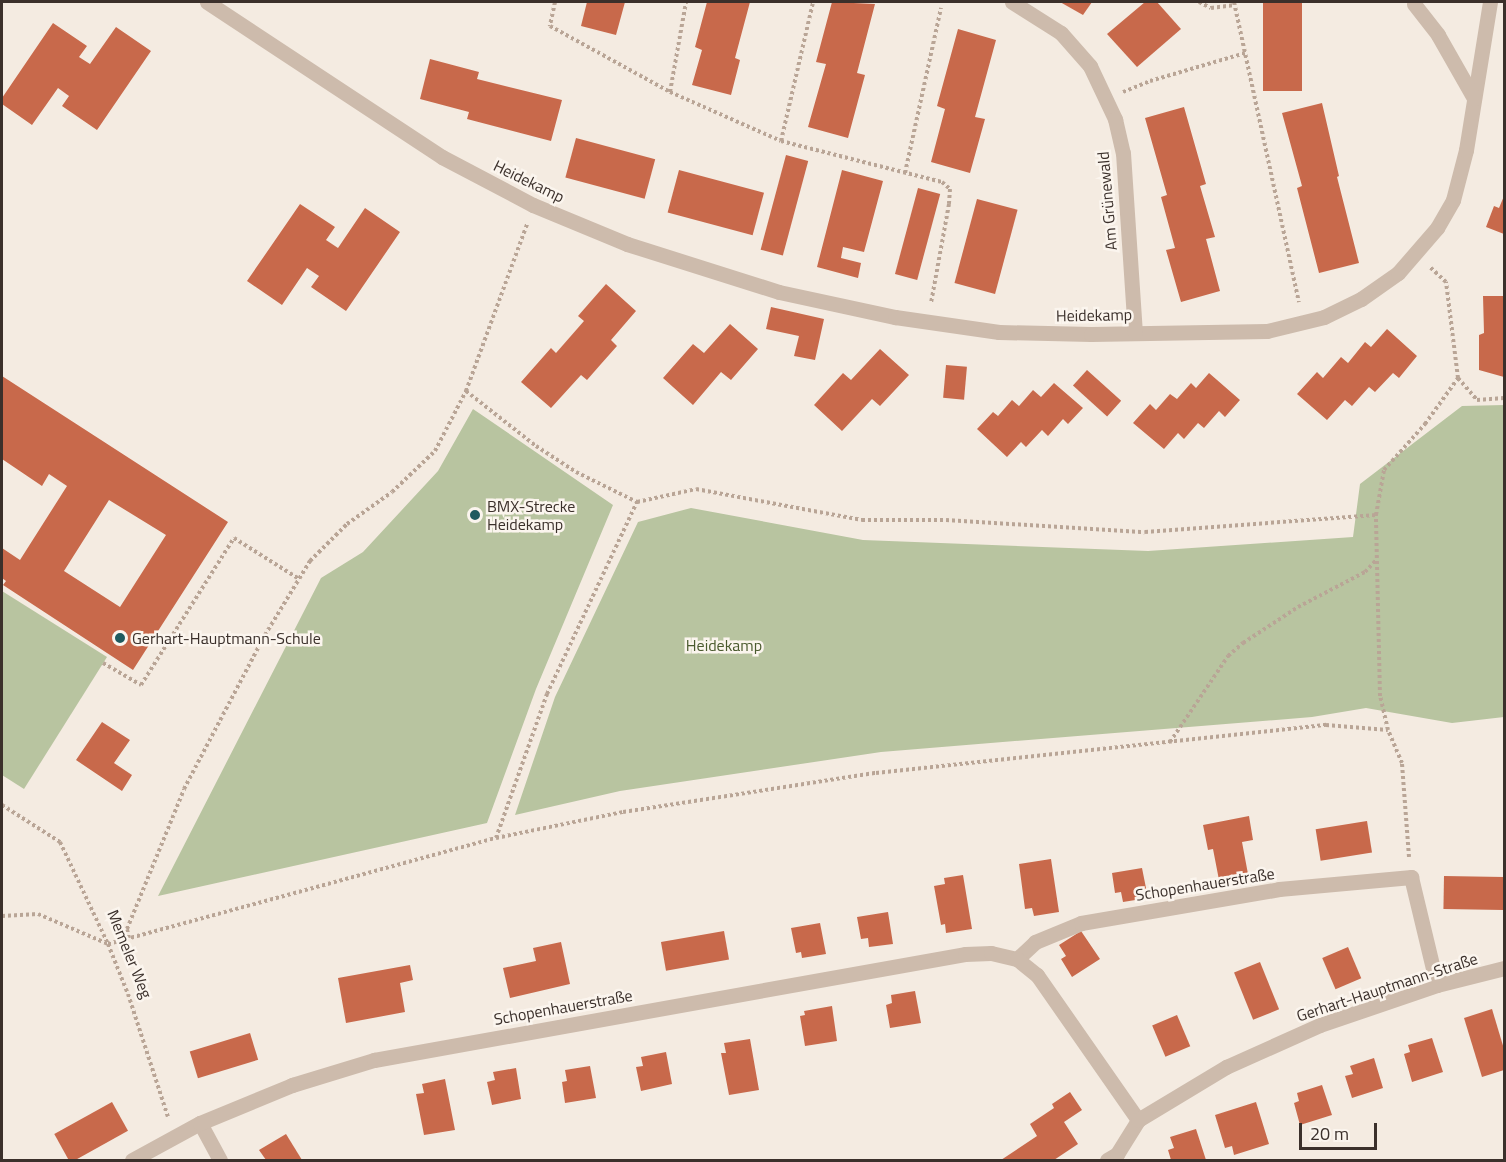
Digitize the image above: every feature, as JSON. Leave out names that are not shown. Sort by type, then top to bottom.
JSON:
[{"type":"street","name":"Heidekamp","points":[[207,2],[441,158],[533,205],[627,244],[779,292],[895,317],[999,332],[1135,333],[1267,331],[1303,324],[1324,317],[1361,299],[1398,273],[1417,254],[1453,200],[1474,98],[1490,2]]},
{"type":"street","name":"Am Grünewald","points":[[1012,2],[1061,33],[1090,66],[1115,119],[1123,153],[1135,333]]},
{"type":"street","points":[[1414,4],[1438,35],[1474,98]]},
{"type":"street","points":[[1411,877],[1437,986]]},
{"type":"street","name":"Schopenhauerstraße","points":[[1017,959],[1035,942],[1081,923],[1279,889],[1411,877]]},
{"type":"street","name":"Schopenhauerstraße","points":[[132,1161],[173,1136],[200,1123],[292,1085],[374,1060],[965,954],[991,953],[1017,959],[1037,975],[1138,1120]]},
{"type":"street","name":"Gerhart-Hauptmann-Straße","points":[[1116,1158],[1138,1120],[1226,1067],[1320,1025],[1437,986],[1504,968]]},
{"type":"street","points":[[200,1123],[220,1161]]},
{"type":"path","points":[[555,2],[550,26],[670,92],[781,141],[942,182],[950,189],[931,304]]},
{"type":"path","points":[[670,92],[686,2]]},
{"type":"path","points":[[781,141],[813,2]]},
{"type":"path","points":[[1199,2],[1211,8],[1235,3],[1303,324]]},
{"type":"path","points":[[905,173],[941,8]]},
{"type":"path","points":[[1105,99],[1150,81],[1245,53]]},
{"type":"path","points":[[129,938],[127,929],[184,789],[265,635],[310,561],[346,524],[392,492],[435,451],[466,391],[533,205]]},
{"type":"path","points":[[1417,254],[1446,282],[1458,378],[1477,400],[1504,398]]},
{"type":"path","points":[[1411,877],[1402,763],[1388,730],[1380,696],[1376,514],[1384,470],[1425,423],[1458,378]]},
{"type":"path","points":[[466,391],[536,446],[576,472],[637,502],[696,489],[862,520],[946,520],[1145,532],[1376,514]]},
{"type":"path","points":[[496,838],[547,694],[637,502]]},
{"type":"path","points":[[103,663],[141,685],[234,538],[299,579]]},
{"type":"path","points":[[1170,742],[1228,656],[1243,643],[1298,607],[1365,572],[1377,559]]},
{"type":"path","points":[[2,916],[38,914],[108,944],[496,838],[623,812],[876,773],[1326,725],[1388,730]]},
{"type":"path","name":"Memeler Weg","points":[[2,805],[60,842],[108,944],[128,994],[173,1136]]},
{"type":"green space","name":"Heidekamp","points":[[1504,405],[1504,717],[1452,723],[1366,708],[1312,717],[881,752],[620,791],[515,815],[555,697],[638,522],[691,508],[863,540],[1148,551],[1353,537],[1360,484],[1462,406]]},
{"type":"green space","points":[[473,409],[613,505],[536,689],[487,823],[158,896],[321,578],[363,552],[438,471]]},
{"type":"green space","points":[[2,591],[107,657],[24,789],[2,775]]},
{"type":"building","points":[[587,2],[625,2],[616,35],[581,26]]},
{"type":"building","points":[[707,2],[750,2],[735,58],[740,60],[731,95],[692,85],[702,50],[695,47]]},
{"type":"building","points":[[832,2],[875,4],[857,73],[865,75],[848,138],[808,127],[826,64],[816,62]]},
{"type":"building","points":[[1060,2],[1092,2],[1083,15]]},
{"type":"building","points":[[1145,2],[1157,2],[1181,29],[1137,67],[1107,34]]},
{"type":"building","points":[[1263,2],[1302,2],[1302,91],[1263,91]]},
{"type":"building","points":[[53,23],[87,46],[79,57],[90,64],[116,27],[151,51],[97,130],[62,106],[69,96],[58,88],[32,125],[2,104],[2,98]]},
{"type":"building","points":[[958,29],[996,40],[975,117],[985,119],[970,173],[931,162],[945,109],[937,106]]},
{"type":"building","points":[[430,59],[479,72],[477,79],[562,100],[551,141],[467,119],[469,112],[420,99]]},
{"type":"building","points":[[1322,103],[1339,176],[1337,177],[1359,263],[1319,273],[1297,188],[1302,186],[1282,113]]},
{"type":"building","points":[[1184,107],[1206,184],[1200,186],[1215,237],[1206,239],[1220,291],[1181,302],[1166,250],[1175,248],[1161,197],[1167,195],[1145,118]]},
{"type":"building","points":[[576,138],[655,159],[645,199],[565,178]]},
{"type":"building","points":[[786,155],[808,161],[783,256],[761,250]]},
{"type":"building","points":[[679,170],[764,193],[753,235],[668,213]]},
{"type":"building","points":[[842,170],[883,181],[864,252],[843,247],[841,258],[861,263],[858,278],[817,267]]},
{"type":"building","points":[[918,188],[940,194],[917,280],[895,274]]},
{"type":"building","points":[[1504,196],[1504,234],[1486,227],[1494,206],[1499,208]]},
{"type":"building","points":[[977,199],[1018,210],[995,294],[954,283]]},
{"type":"building","points":[[300,204],[335,227],[326,240],[338,248],[365,208],[400,232],[346,311],[311,287],[319,276],[307,268],[282,305],[247,281]]},
{"type":"building","points":[[606,284],[636,311],[611,340],[617,346],[587,380],[581,375],[551,408],[521,382],[551,348],[556,353],[584,321],[578,316]]},
{"type":"building","points":[[1483,296],[1504,296],[1504,377],[1479,370],[1479,335],[1484,333]]},
{"type":"building","points":[[771,307],[824,319],[815,360],[794,356],[799,336],[766,329]]},
{"type":"building","points":[[730,324],[758,349],[731,380],[721,372],[693,405],[663,378],[693,344],[704,353]]},
{"type":"building","points":[[1387,329],[1417,356],[1399,378],[1393,373],[1375,392],[1369,387],[1352,406],[1345,400],[1327,420],[1297,394],[1317,372],[1323,378],[1341,357],[1348,363],[1365,342],[1371,347]]},
{"type":"building","points":[[880,349],[909,375],[880,406],[872,399],[842,431],[814,405],[843,373],[851,380]]},
{"type":"building","points":[[946,365],[967,367],[964,400],[943,398]]},
{"type":"building","points":[[1087,370],[1121,401],[1107,416],[1073,386]]},
{"type":"building","points":[[1209,373],[1240,400],[1225,417],[1219,411],[1204,428],[1198,423],[1184,439],[1178,433],[1164,449],[1133,423],[1150,404],[1156,410],[1170,394],[1177,399],[1191,383],[1196,388]]},
{"type":"building","points":[[2,376],[228,522],[133,670],[3,585],[6,581],[2,578],[2,548],[20,560],[67,486],[49,474],[42,486],[2,459]],"holes":[[[109,500],[166,535],[120,607],[64,571]]]},
{"type":"building","points":[[1054,383],[1083,408],[1068,424],[1063,419],[1048,436],[1042,430],[1026,447],[1021,442],[1007,457],[977,429],[993,412],[998,416],[1012,400],[1019,406],[1033,390],[1041,397]]},
{"type":"building","points":[[102,722],[130,740],[114,763],[132,775],[122,791],[76,760]]},
{"type":"building","points":[[1249,816],[1253,840],[1242,842],[1248,874],[1219,880],[1213,849],[1208,850],[1203,825]]},
{"type":"building","points":[[1367,821],[1372,853],[1321,861],[1316,829]]},
{"type":"building","points":[[1051,859],[1059,912],[1034,916],[1032,908],[1025,909],[1019,864]]},
{"type":"building","points":[[1142,868],[1148,898],[1123,902],[1121,892],[1115,893],[1112,873]]},
{"type":"building","points":[[963,875],[972,929],[946,933],[945,924],[941,925],[934,886],[945,884],[944,878]]},
{"type":"building","points":[[1444,876],[1504,877],[1503,910],[1443,909]]},
{"type":"building","points":[[888,912],[893,944],[869,947],[868,938],[861,939],[857,917]]},
{"type":"building","points":[[820,923],[826,954],[802,958],[801,952],[796,953],[791,928]]},
{"type":"building","points":[[724,931],[729,960],[666,971],[661,942]]},
{"type":"building","points":[[1081,931],[1100,959],[1072,977],[1061,959],[1066,956],[1059,945]]},
{"type":"building","points":[[561,942],[570,984],[510,998],[503,968],[536,961],[533,948]]},
{"type":"building","points":[[1348,947],[1361,978],[1336,989],[1322,958]]},
{"type":"building","points":[[1260,962],[1279,1009],[1253,1020],[1234,972]]},
{"type":"building","points":[[410,965],[413,980],[400,983],[405,1012],[346,1023],[338,978]]},
{"type":"building","points":[[915,991],[921,1023],[890,1028],[886,1005],[892,1003],[891,995]]},
{"type":"building","points":[[832,1006],[837,1041],[805,1046],[800,1016],[805,1015],[804,1011]]},
{"type":"building","points":[[1492,1009],[1504,1049],[1504,1070],[1482,1077],[1464,1018]]},
{"type":"building","points":[[1177,1015],[1190,1046],[1165,1057],[1152,1026]]},
{"type":"building","points":[[250,1033],[258,1060],[198,1078],[190,1051]]},
{"type":"building","points":[[1432,1038],[1443,1072],[1412,1082],[1404,1054],[1410,1052],[1408,1045]]},
{"type":"building","points":[[750,1039],[759,1090],[729,1095],[721,1053],[726,1053],[724,1043]]},
{"type":"building","points":[[666,1052],[672,1084],[641,1091],[636,1067],[643,1066],[641,1057]]},
{"type":"building","points":[[1374,1058],[1383,1088],[1352,1098],[1345,1076],[1353,1074],[1350,1066]]},
{"type":"building","points":[[590,1066],[596,1098],[565,1103],[562,1082],[567,1081],[565,1070]]},
{"type":"building","points":[[516,1068],[521,1099],[492,1105],[487,1082],[495,1080],[493,1072]]},
{"type":"building","points":[[445,1079],[455,1130],[424,1135],[416,1094],[424,1093],[422,1084]]},
{"type":"building","points":[[1322,1085],[1332,1115],[1300,1125],[1294,1103],[1299,1101],[1297,1093]]},
{"type":"building","points":[[1070,1092],[1082,1110],[1064,1122],[1078,1144],[1054,1160],[1001,1160],[1037,1136],[1030,1124],[1054,1108],[1052,1104]]},
{"type":"building","points":[[112,1102],[128,1131],[75,1160],[69,1160],[54,1134]]},
{"type":"building","points":[[1256,1102],[1269,1144],[1234,1155],[1232,1146],[1225,1148],[1215,1115]]},
{"type":"building","points":[[1196,1129],[1206,1160],[1171,1160],[1168,1150],[1174,1148],[1170,1137]]},
{"type":"building","points":[[286,1134],[302,1160],[266,1160],[259,1150]]},
{"type":"place","name":"BMX-Strecke Heidekamp","points":[[475,515]]},
{"type":"place","name":"Gerhart-Hauptmann-Schule","points":[[120,638]]}]
